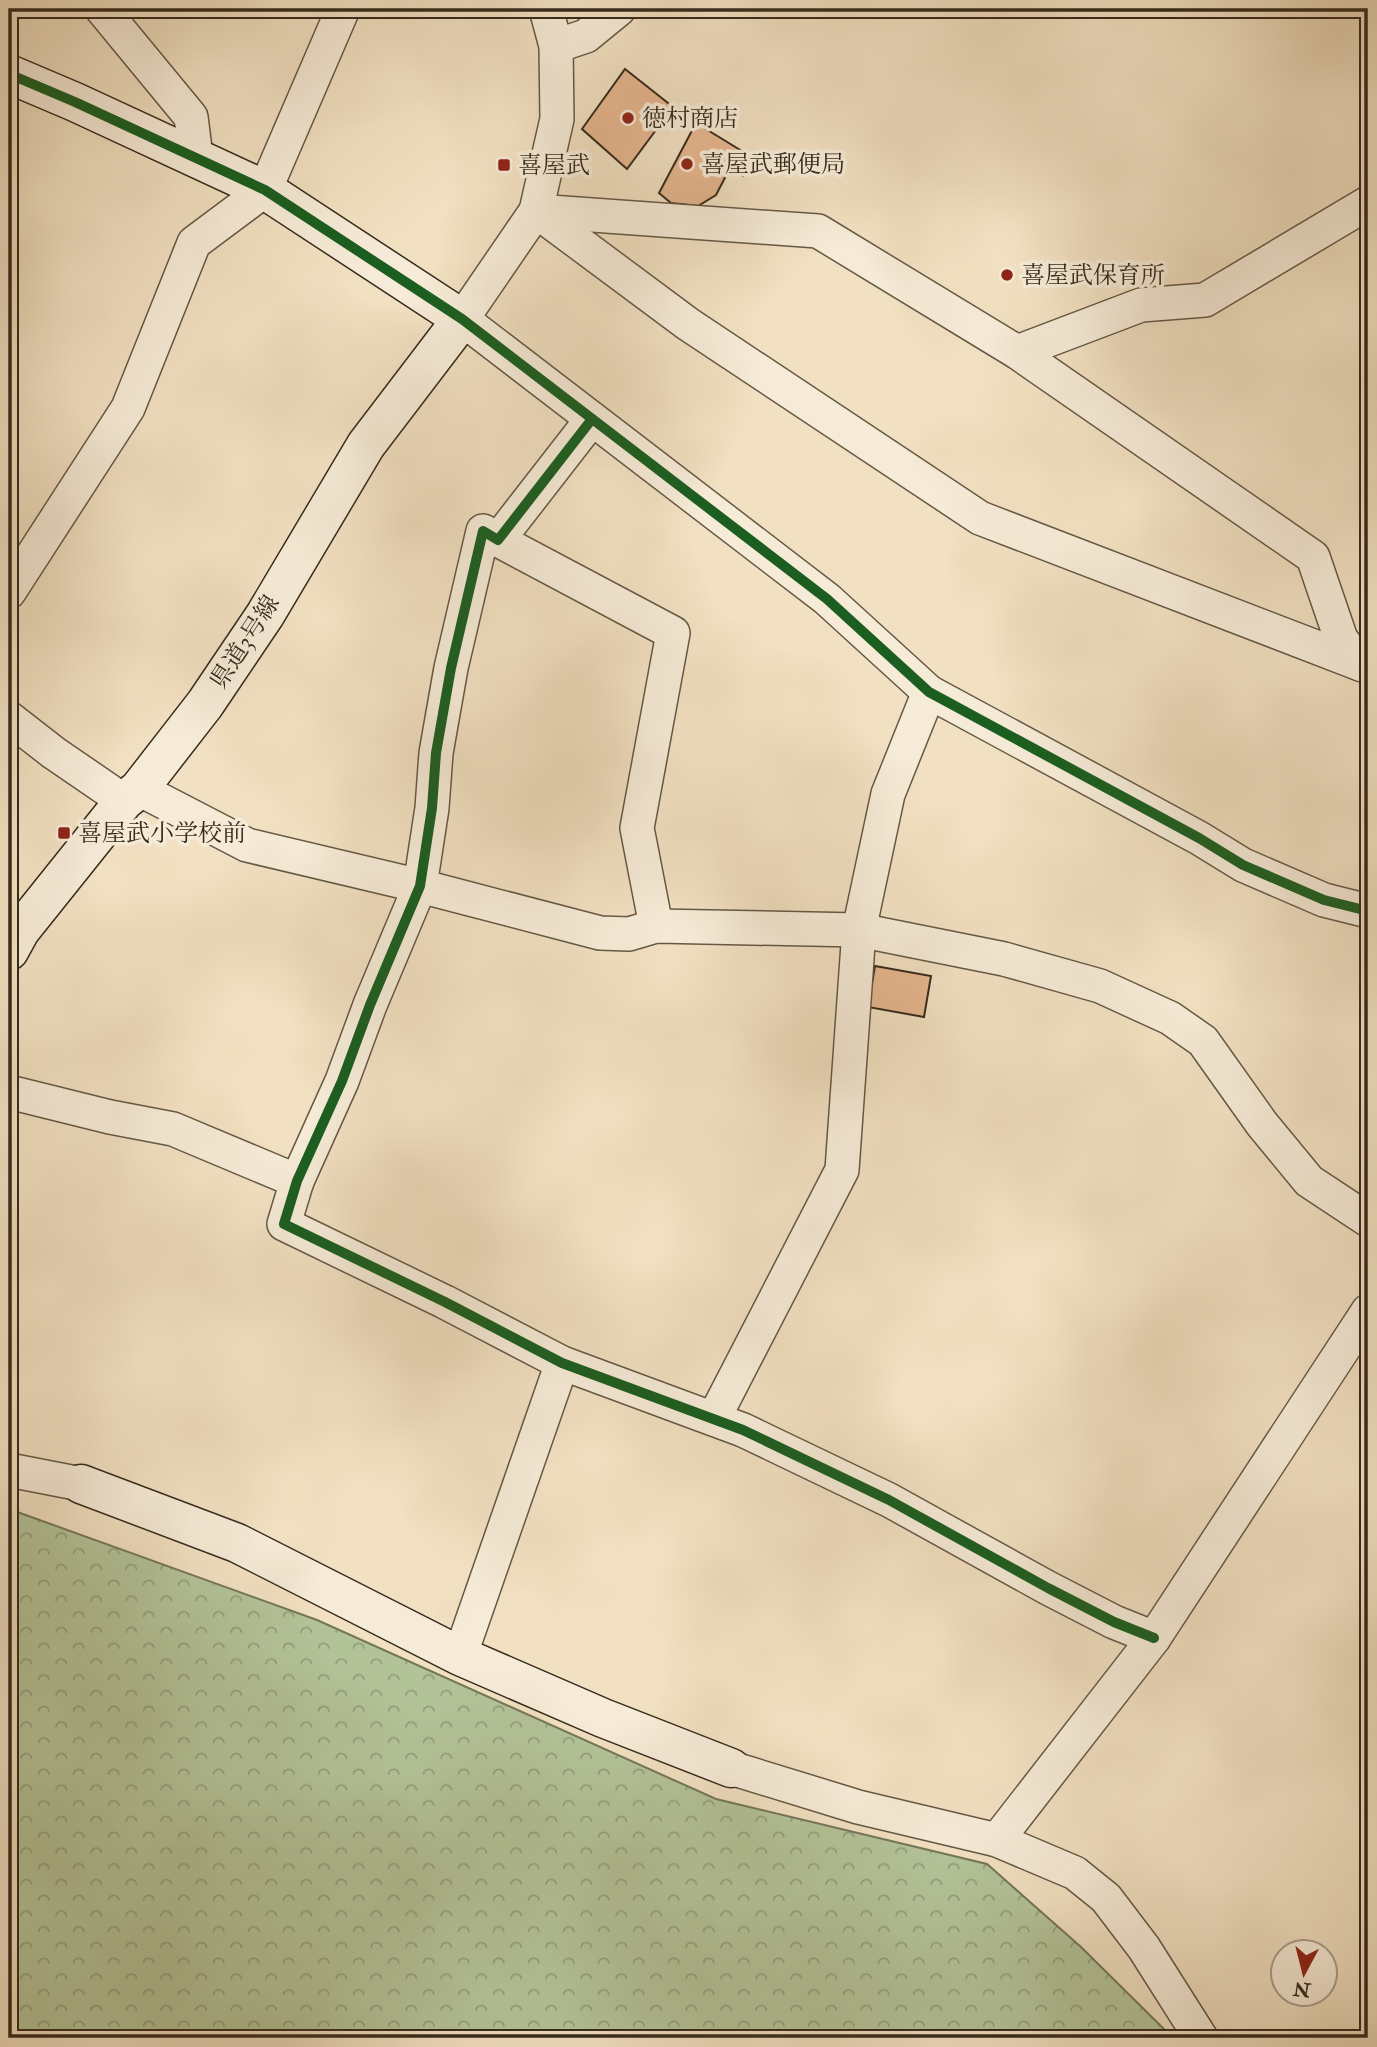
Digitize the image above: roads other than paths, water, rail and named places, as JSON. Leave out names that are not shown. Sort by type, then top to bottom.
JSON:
[{"type":"street","points":[[102,9],[191,117],[196,157]]},
{"type":"street","points":[[9,592],[128,408],[194,243],[265,190],[343,9]]},
{"type":"street","points":[[462,319],[536,211],[557,119],[556,46],[546,9]]},
{"type":"street","points":[[556,46],[586,36],[619,9]]},
{"type":"street","points":[[9,74],[265,190],[462,319],[827,599],[929,692],[1199,838],[1243,865],[1324,901],[1368,911]]},
{"type":"street","points":[[1017,352],[1141,305],[1205,300],[1368,203]]},
{"type":"street","points":[[536,211],[818,231],[1017,352],[1313,557],[1341,639],[1364,665]]},
{"type":"street","points":[[536,211],[688,324],[980,518],[1364,665]]},
{"type":"street","name":"県道3号線","points":[[13,935],[205,704],[265,615],[366,445],[462,319]]},
{"type":"street","points":[[498,540],[592,419]]},
{"type":"street","points":[[656,926],[638,828],[673,633],[483,531],[451,668],[436,752],[432,808],[420,886],[370,1005],[342,1081],[297,1181],[284,1224],[445,1302],[562,1363],[714,1418],[889,1500],[1048,1588],[1114,1622],[1154,1638]]},
{"type":"street","points":[[714,1418],[842,1170],[859,930],[888,794],[929,692]]},
{"type":"street","points":[[9,718],[54,753],[132,795],[247,845],[600,933],[629,934],[656,926],[859,930],[1003,959],[1100,986],[1170,1018],[1203,1041],[1262,1124],[1309,1181],[1368,1220]]},
{"type":"street","points":[[9,1091],[110,1117],[173,1129],[297,1181]]},
{"type":"street","points":[[997,1840],[1154,1638],[1368,1311]]},
{"type":"street","points":[[460,1656],[562,1363]]},
{"type":"street","points":[[9,1470],[80,1484],[237,1542],[460,1656],[603,1718],[731,1768],[858,1807],[997,1840],[1074,1873],[1106,1898],[1144,1948],[1201,2038]]},
{"type":"place","name":"徳村商店","points":[[628,118]]},
{"type":"place","name":"喜屋武郵便局","points":[[687,164]]},
{"type":"place","name":"喜屋武","points":[[504,165]]},
{"type":"place","name":"喜屋武保育所","points":[[1007,275]]},
{"type":"place","name":"喜屋武小学校前","points":[[64,833]]}]
